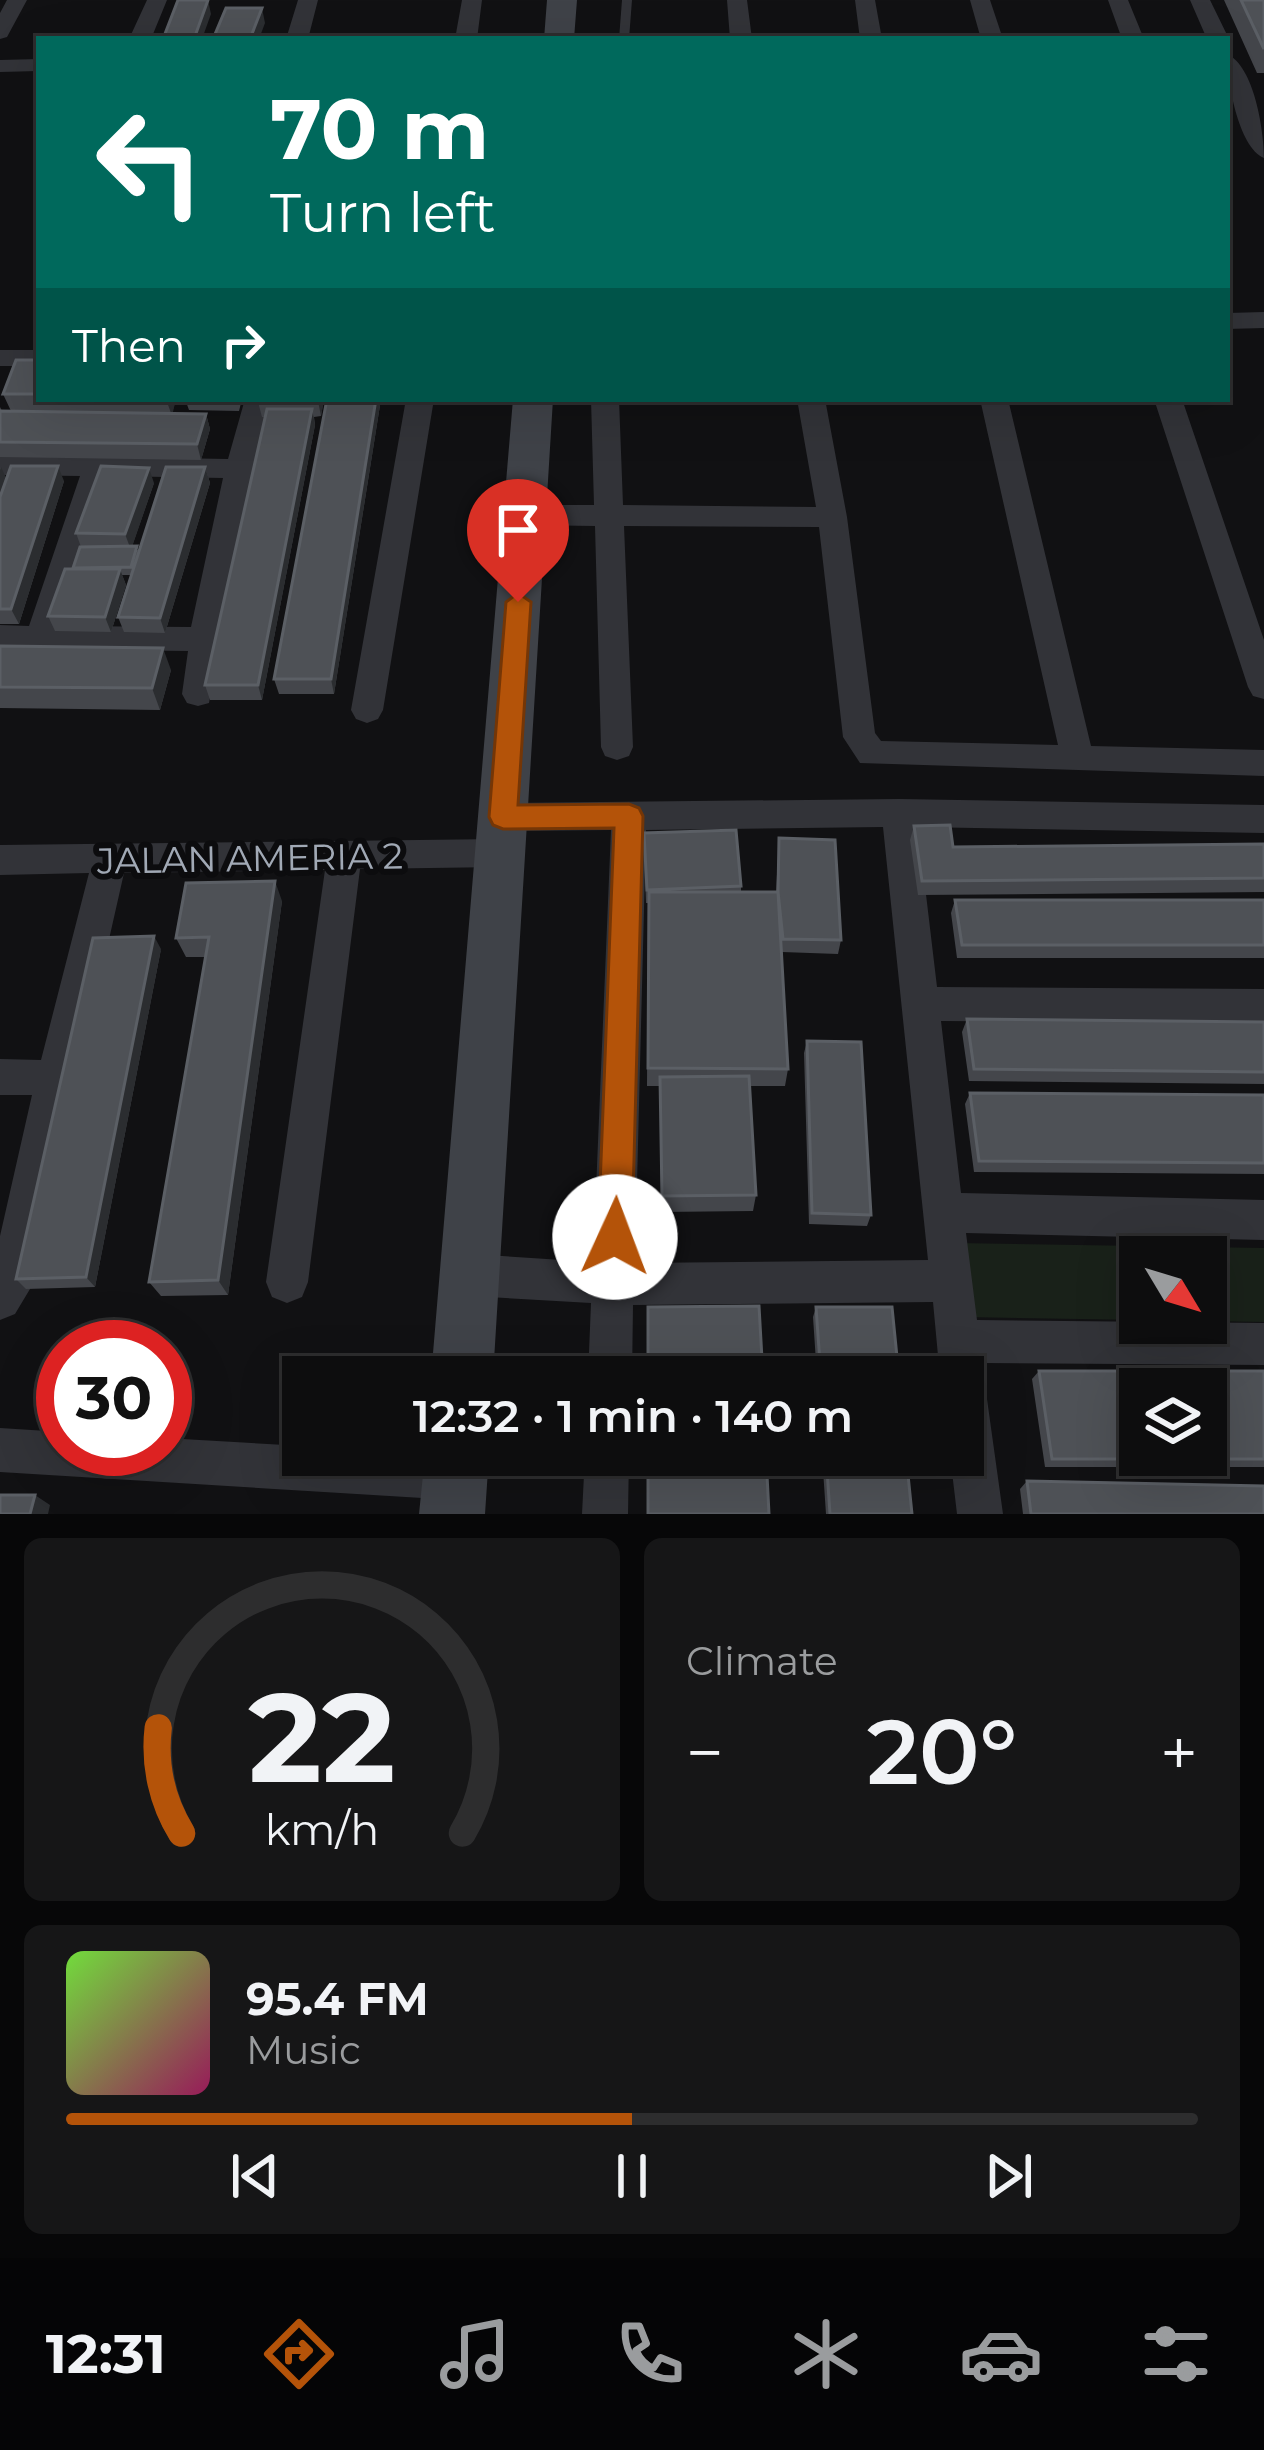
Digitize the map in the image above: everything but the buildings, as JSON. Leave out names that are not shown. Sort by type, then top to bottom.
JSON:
[{"type":"street","points":[[0,33],[17,0]]},
{"type":"street","points":[[141,36],[157,0]]},
{"type":"street","points":[[298,36],[308,0]]},
{"type":"street","points":[[466,36],[472,0]]},
{"type":"street","points":[[559,36],[562,0]]},
{"type":"street","points":[[737,0],[741,36]]},
{"type":"street","points":[[865,0],[871,36]]},
{"type":"street","points":[[980,0],[991,36]]},
{"type":"street","points":[[1118,0],[1132,36]]},
{"type":"street","points":[[1200,0],[1217,36]]},
{"type":"street","points":[[0,66],[36,65]]},
{"type":"street","points":[[1232,70],[1264,81]]},
{"type":"street","points":[[1232,70],[1264,151]]},
{"type":"street","points":[[1230,321],[1264,320]]},
{"type":"street","points":[[0,358],[36,358]]},
{"type":"street","points":[[198,694],[204,639],[239,469],[258,402]]},
{"type":"street","points":[[368,710],[419,402]]},
{"type":"street","points":[[464,1356],[533,402]]},
{"type":"street","points":[[605,402],[617,747]]},
{"type":"street","points":[[812,402],[832,517],[860,737],[872,754],[1264,763]]},
{"type":"street","points":[[995,402],[1078,759]]},
{"type":"street","points":[[1169,402],[1264,687]]},
{"type":"street","points":[[0,465],[239,469]]},
{"type":"street","points":[[40,636],[98,466]]},
{"type":"street","points":[[525,514],[832,517]]},
{"type":"street","points":[[0,637],[204,639]]},
{"type":"street","points":[[899,813],[959,1356]]},
{"type":"street","name":"JALAN AMERIA 2","points":[[0,860],[344,858],[629,816],[899,813],[1264,819]]},
{"type":"street","points":[[611,1356],[629,816]]},
{"type":"street","points":[[287,1282],[344,858]]},
{"type":"street","points":[[0,1299],[9,1289],[110,860]]},
{"type":"street","points":[[923,1004],[1264,1006]]},
{"type":"street","points":[[0,1077],[55,1078]]},
{"type":"street","points":[[940,1212],[1264,1220]]},
{"type":"street","points":[[470,1275],[614,1283],[949,1281]]},
{"type":"street","points":[[984,1358],[1264,1344]]},
{"type":"street","points":[[0,1450],[455,1482]]},
{"type":"street","points":[[605,1514],[607,1476]]},
{"type":"street","points":[[975,1476],[980,1514]]},
{"type":"lane","points":[[624,36],[627,0]]},
{"type":"shaded area","points":[[955,1243],[1119,1246],[1119,1320],[964,1317]]},
{"type":"shaded area","points":[[1227,1247],[1264,1248],[1264,1322],[1227,1321]]},
{"type":"route","points":[[518,602],[503,817],[629,816],[615,1237]]}]
